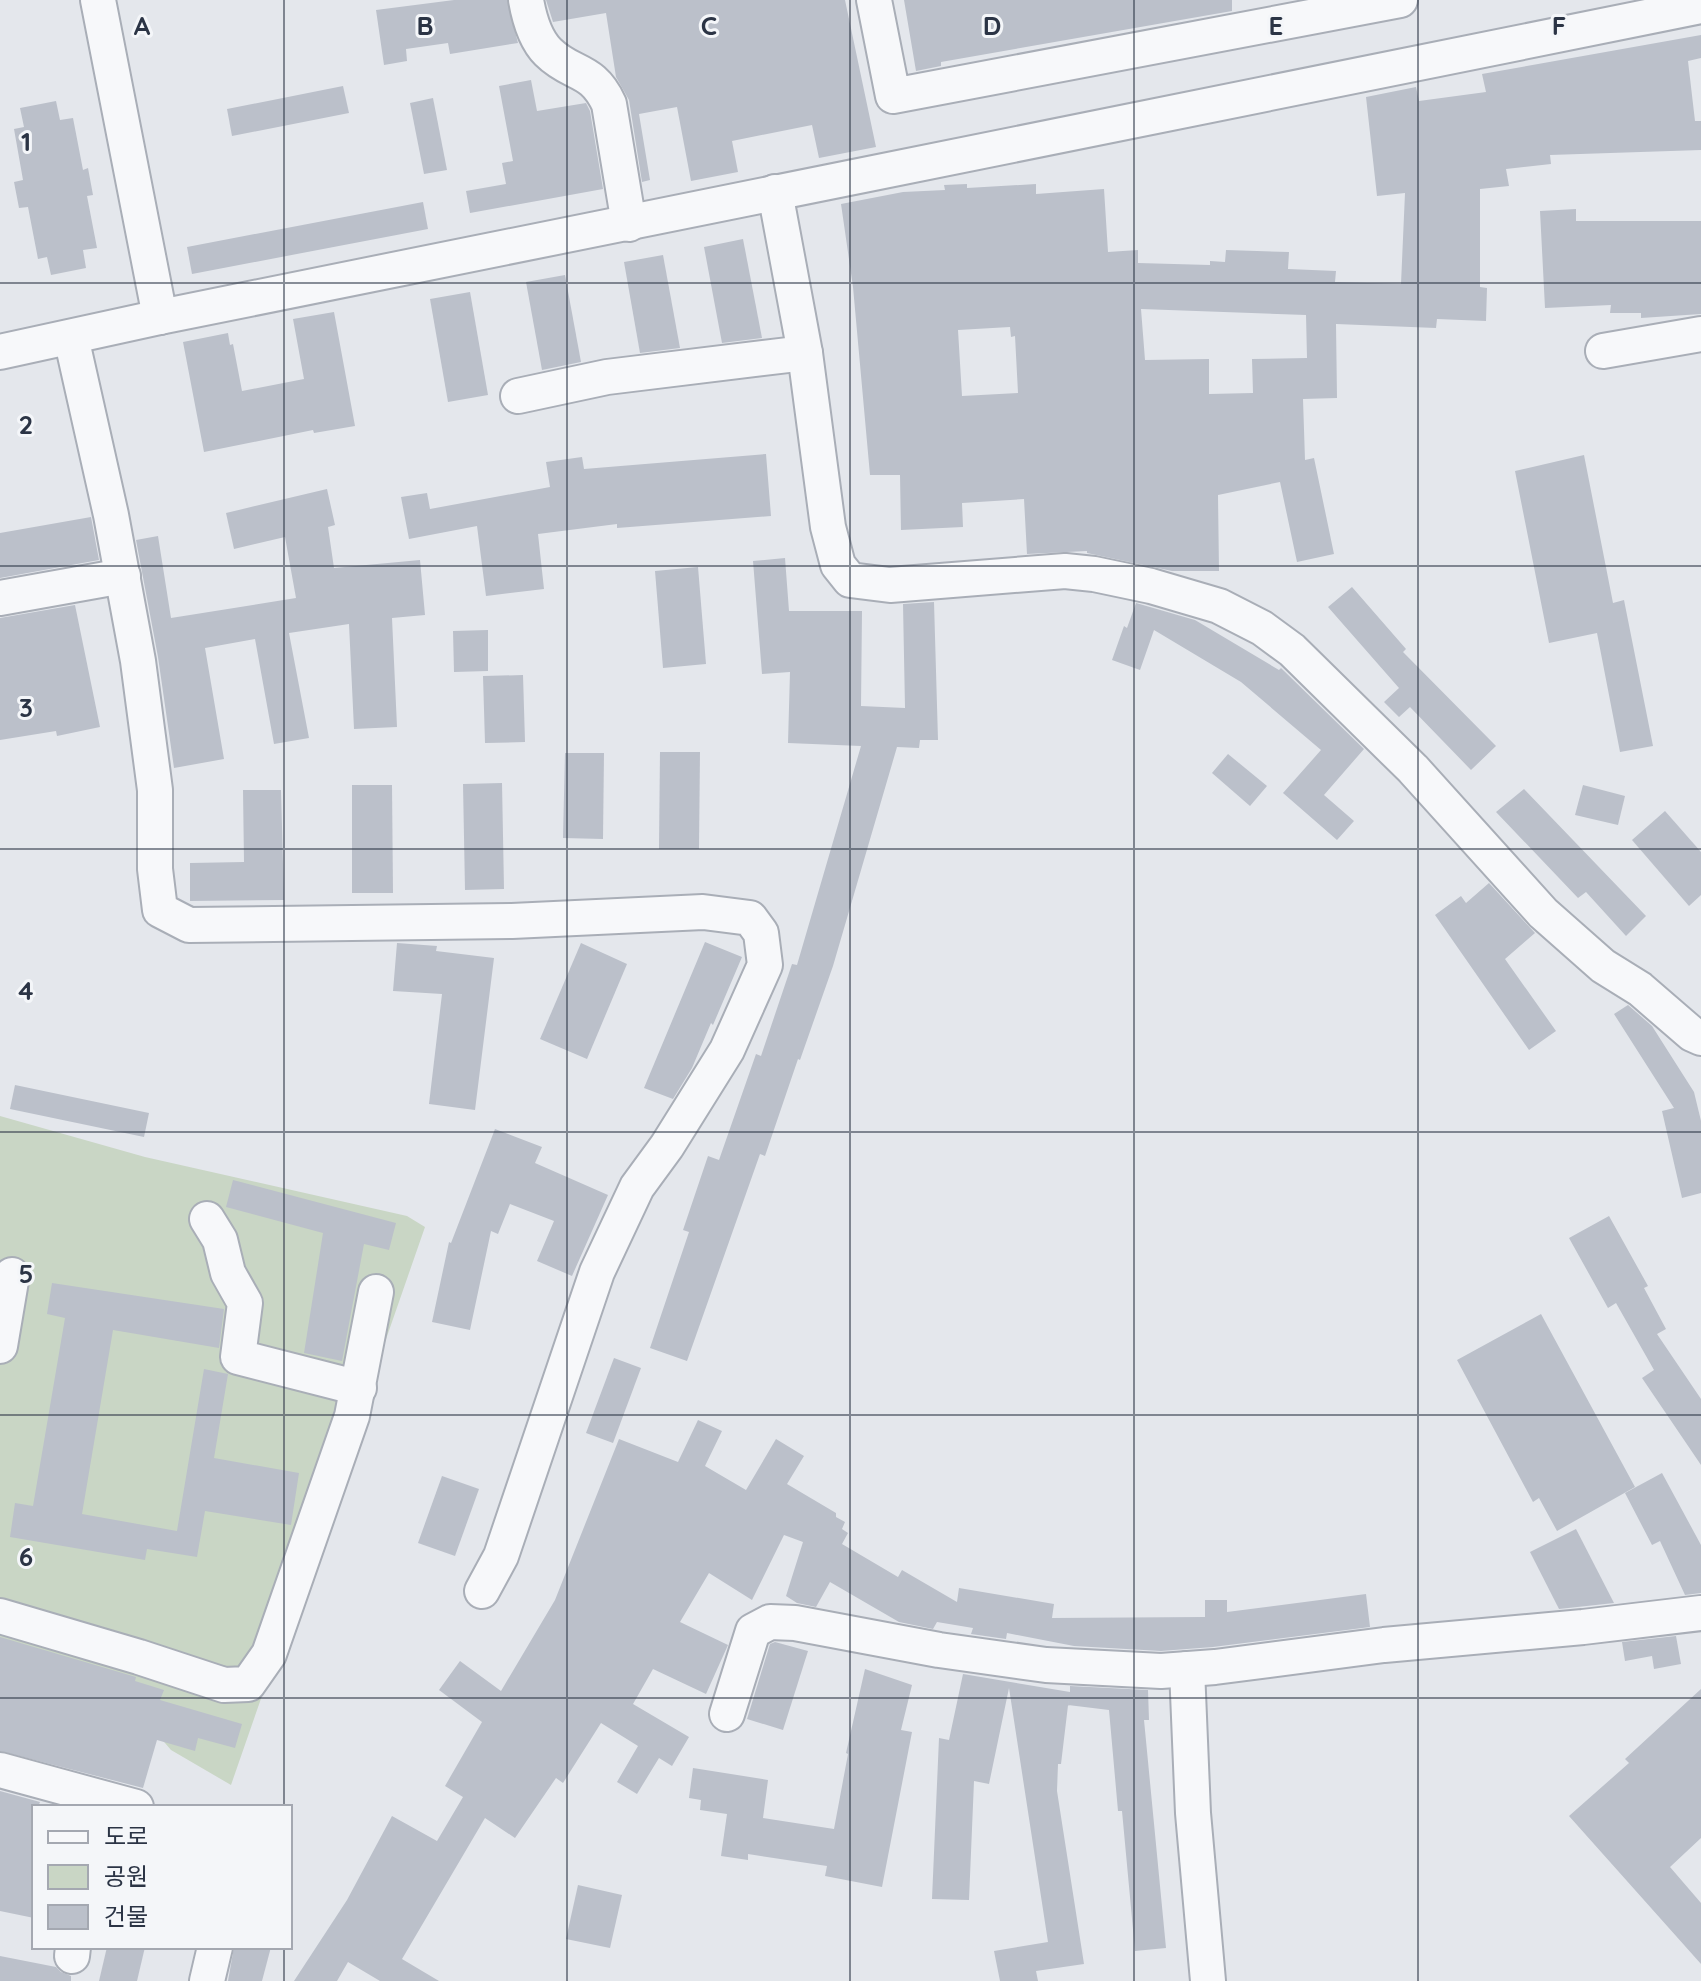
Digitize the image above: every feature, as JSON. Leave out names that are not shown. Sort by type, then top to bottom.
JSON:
[{"type":"street","points":[[98,0],[160,317]]},
{"type":"street","points":[[526,0],[538,37],[548,52],[590,76],[602,89],[609,104],[629,224]]},
{"type":"street","points":[[874,0],[893,96],[1385,2]]},
{"type":"street","points":[[0,352],[160,317],[1701,6]]},
{"type":"street","points":[[775,192],[805,353],[828,527],[838,565],[850,580],[890,585],[1065,571],[1094,574],[1151,586],[1219,606],[1262,628],[1292,650],[1413,769],[1543,913],[1603,966],[1640,989],[1692,1034],[1701,1038]]},
{"type":"street","points":[[1603,351],[1701,334]]},
{"type":"street","points":[[71,337],[123,576],[138,661],[155,790],[155,869],[160,910],[189,925],[512,921],[703,912],[750,918],[761,933],[765,965],[727,1050],[667,1146],[637,1187],[597,1272],[501,1556],[482,1591]]},
{"type":"street","points":[[518,396],[607,377],[805,353]]},
{"type":"street","points":[[0,598],[123,576]]},
{"type":"street","points":[[207,1219],[220,1240],[228,1273],[245,1303],[238,1357],[359,1388]]},
{"type":"street","points":[[0,1346],[12,1275]]},
{"type":"street","points":[[0,1616],[224,1685],[248,1684],[269,1654],[352,1416],[376,1292]]},
{"type":"street","points":[[727,1714],[753,1631],[770,1622],[795,1623],[939,1650],[1046,1665],[1161,1671],[1701,1613]]},
{"type":"street","points":[[1187,1669],[1193,1813],[1208,1981]]},
{"type":"street","points":[[0,1770],[116,1804]]},
{"type":"street","points":[[207,1981],[215,1949]]},
{"type":"green space","points":[[0,1116],[145,1157],[407,1216],[425,1227],[231,1785],[171,1750],[159,1736],[0,1689]]},
{"type":"building","points":[[454,0],[507,0],[518,43],[450,54],[448,43],[406,49],[407,61],[384,65],[376,10]]},
{"type":"building","points":[[546,0],[845,0],[876,147],[819,158],[812,125],[732,141],[738,172],[691,181],[677,107],[639,114],[650,180],[642,182],[629,100],[616,77],[606,13],[553,22]]},
{"type":"building","points":[[904,0],[1232,0],[1232,11],[941,62],[941,66],[916,71]]},
{"type":"building","points":[[1701,35],[1701,58],[1688,61],[1695,121],[1701,121],[1701,150],[1550,155],[1551,164],[1506,169],[1509,186],[1480,189],[1480,287],[1487,288],[1486,321],[1437,319],[1436,328],[1336,324],[1337,398],[1303,399],[1305,460],[1314,458],[1334,554],[1297,562],[1280,482],[1218,495],[1219,571],[1172,571],[1087,551],[1027,554],[1024,499],[962,503],[963,527],[901,530],[900,475],[870,475],[853,287],[841,204],[903,192],[945,190],[944,185],[967,184],[967,188],[1036,184],[1036,194],[1104,189],[1108,252],[1138,250],[1138,263],[1210,265],[1210,261],[1225,262],[1226,250],[1289,252],[1288,269],[1336,271],[1335,282],[1401,284],[1405,193],[1377,196],[1366,97],[1416,87],[1419,101],[1486,92],[1482,74]],"holes":[[[1141,309],[1306,315],[1307,358],[1252,359],[1253,393],[1209,394],[1209,359],[1145,360]],[[1010,327],[1011,337],[1015,336],[1018,393],[962,396],[958,330]]]},
{"type":"building","points":[[531,80],[537,111],[586,103],[603,189],[470,213],[466,191],[506,184],[502,163],[513,161],[499,86]]},
{"type":"building","points":[[343,86],[349,113],[232,136],[227,109]]},
{"type":"building","points":[[433,98],[447,170],[424,174],[410,103]]},
{"type":"building","points":[[56,101],[60,120],[73,118],[83,170],[88,168],[93,195],[87,196],[97,248],[83,250],[86,268],[51,275],[47,257],[38,259],[28,207],[19,208],[14,182],[23,180],[14,129],[24,127],[20,108]]},
{"type":"building","points":[[423,202],[428,229],[192,274],[187,247]]},
{"type":"building","points":[[1576,209],[1576,221],[1701,221],[1701,314],[1641,318],[1641,313],[1610,313],[1611,305],[1545,308],[1540,211]]},
{"type":"building","points":[[743,239],[762,338],[722,343],[704,247]]},
{"type":"building","points":[[663,255],[680,348],[640,353],[624,262]]},
{"type":"building","points":[[565,275],[581,362],[542,370],[526,282]]},
{"type":"building","points":[[470,292],[488,395],[448,402],[430,299]]},
{"type":"building","points":[[334,312],[355,426],[314,433],[313,430],[204,452],[183,342],[228,333],[242,391],[304,379],[293,319]]},
{"type":"building","points":[[766,454],[771,516],[617,528],[617,524],[538,534],[544,589],[486,596],[477,526],[409,539],[401,497],[427,493],[430,509],[550,487],[546,462],[582,457],[584,469]]},
{"type":"building","points":[[1584,455],[1613,603],[1624,600],[1653,746],[1620,752],[1597,633],[1549,643],[1515,471]]},
{"type":"building","points":[[327,489],[335,525],[328,527],[334,568],[420,560],[425,615],[392,618],[397,727],[354,729],[349,624],[289,633],[309,738],[274,744],[255,639],[205,648],[224,759],[174,768],[158,657],[136,540],[158,536],[171,618],[296,598],[285,537],[234,549],[226,513]]},
{"type":"building","points":[[91,517],[99,560],[0,578],[0,533]]},
{"type":"building","points":[[785,558],[789,611],[862,611],[861,706],[905,708],[903,604],[934,602],[938,740],[920,740],[919,748],[897,747],[833,966],[765,1156],[760,1154],[687,1361],[650,1348],[689,1232],[683,1230],[708,1156],[719,1160],[756,1054],[761,1056],[792,964],[797,965],[861,746],[788,743],[790,672],[762,674],[753,561]]},
{"type":"building","points":[[698,567],[706,664],[663,668],[655,571]]},
{"type":"building","points":[[1352,587],[1406,649],[1403,652],[1496,746],[1471,770],[1410,707],[1399,717],[1384,702],[1399,688],[1328,607]]},
{"type":"building","points":[[1136,603],[1195,620],[1279,670],[1281,668],[1364,749],[1324,795],[1354,821],[1337,840],[1283,793],[1321,750],[1241,682],[1154,630],[1140,670],[1112,660]]},
{"type":"building","points":[[75,605],[100,727],[57,736],[56,731],[0,740],[0,618]]},
{"type":"building","points":[[488,630],[488,671],[454,672],[453,631]]},
{"type":"building","points":[[523,675],[525,742],[485,743],[483,676]]},
{"type":"building","points":[[660,752],[700,752],[699,849],[659,849]]},
{"type":"building","points":[[565,753],[604,753],[603,839],[563,838]]},
{"type":"building","points":[[1228,754],[1267,786],[1250,806],[1212,773]]},
{"type":"building","points":[[502,783],[504,889],[465,890],[463,784]]},
{"type":"building","points":[[352,785],[392,785],[393,893],[352,893]]},
{"type":"building","points":[[1583,785],[1625,796],[1618,825],[1575,815]]},
{"type":"building","points":[[1524,789],[1646,916],[1626,936],[1586,892],[1578,898],[1496,812]]},
{"type":"building","points":[[243,790],[281,790],[284,900],[190,901],[190,863],[244,862]]},
{"type":"building","points":[[1665,811],[1701,852],[1701,895],[1689,906],[1632,840]]},
{"type":"building","points":[[1489,883],[1535,933],[1505,959],[1556,1031],[1529,1050],[1435,915],[1461,896],[1466,903]]},
{"type":"building","points":[[705,942],[742,957],[713,1025],[711,1023],[692,1068],[673,1099],[644,1088]]},
{"type":"building","points":[[397,943],[437,946],[436,951],[494,958],[475,1110],[429,1104],[442,994],[393,991]]},
{"type":"building","points":[[581,943],[627,964],[587,1059],[540,1039]]},
{"type":"building","points":[[1628,1005],[1652,1026],[1694,1092],[1701,1121],[1701,1193],[1682,1198],[1662,1111],[1674,1108],[1614,1014]]},
{"type":"building","points":[[15,1085],[149,1113],[144,1137],[10,1109]]},
{"type":"building","points":[[495,1129],[542,1147],[535,1163],[608,1195],[572,1276],[537,1261],[554,1221],[510,1204],[498,1234],[491,1231],[470,1330],[432,1322],[449,1242]]},
{"type":"building","points":[[233,1180],[396,1223],[389,1250],[364,1244],[342,1361],[304,1353],[323,1233],[226,1207]]},
{"type":"building","points":[[1609,1216],[1648,1286],[1644,1288],[1666,1329],[1657,1334],[1701,1399],[1701,1465],[1642,1378],[1654,1370],[1616,1303],[1608,1308],[1569,1238]]},
{"type":"building","points":[[52,1283],[224,1309],[219,1348],[113,1330],[82,1514],[177,1531],[204,1369],[228,1374],[214,1458],[299,1473],[291,1525],[205,1511],[197,1557],[147,1549],[145,1560],[10,1537],[15,1503],[33,1506],[65,1318],[47,1314]]},
{"type":"building","points":[[1541,1314],[1635,1487],[1557,1531],[1539,1498],[1533,1502],[1457,1360]]},
{"type":"building","points":[[614,1358],[641,1368],[613,1443],[586,1433]]},
{"type":"building","points":[[698,1420],[722,1431],[705,1466],[746,1490],[776,1439],[804,1456],[787,1484],[836,1513],[836,1517],[845,1522],[842,1529],[848,1533],[842,1544],[898,1577],[902,1570],[957,1602],[959,1588],[1054,1604],[1052,1618],[1205,1617],[1205,1600],[1227,1600],[1227,1612],[1366,1594],[1370,1627],[1161,1651],[1074,1646],[1007,1633],[1006,1639],[971,1634],[973,1628],[937,1622],[933,1629],[899,1622],[830,1582],[816,1607],[797,1603],[786,1596],[803,1542],[784,1535],[752,1600],[709,1573],[680,1622],[728,1645],[706,1694],[653,1669],[633,1704],[689,1737],[672,1766],[659,1758],[637,1794],[617,1782],[638,1746],[601,1723],[563,1783],[556,1778],[515,1838],[485,1818],[402,1959],[439,1981],[380,1981],[348,1962],[337,1981],[294,1981],[347,1900],[392,1816],[437,1841],[463,1797],[445,1786],[482,1722],[439,1690],[460,1661],[501,1691],[555,1600],[619,1439],[678,1462]]},
{"type":"building","points":[[1662,1473],[1701,1545],[1701,1593],[1685,1595],[1660,1541],[1652,1545],[1625,1493]]},
{"type":"building","points":[[442,1476],[479,1489],[455,1556],[418,1543]]},
{"type":"building","points":[[1576,1529],[1614,1603],[1559,1609],[1530,1552]]},
{"type":"building","points":[[1676,1636],[1681,1664],[1654,1669],[1652,1656],[1625,1661],[1622,1642]]},
{"type":"building","points":[[0,1637],[136,1677],[135,1681],[164,1690],[160,1700],[242,1724],[235,1748],[198,1738],[195,1751],[157,1740],[143,1788],[0,1751]]},
{"type":"building","points":[[775,1642],[808,1651],[783,1730],[747,1719],[770,1644]]},
{"type":"building","points":[[865,1669],[912,1685],[901,1730],[912,1732],[882,1887],[825,1876],[827,1866],[748,1854],[748,1860],[721,1856],[727,1814],[700,1810],[701,1800],[689,1798],[693,1768],[768,1780],[763,1818],[834,1829],[846,1753]]},
{"type":"building","points":[[963,1674],[1070,1692],[1070,1686],[1148,1690],[1149,1720],[1144,1720],[1166,1948],[1135,1951],[1109,1710],[1068,1705],[1061,1764],[1058,1764],[1057,1791],[1084,1964],[1036,1971],[1038,1981],[1000,1981],[994,1951],[1048,1942],[1009,1688],[989,1784],[974,1781],[969,1900],[932,1899],[939,1738],[949,1740]]},
{"type":"building","points":[[1701,1689],[1701,1838],[1670,1867],[1701,1903],[1701,1964],[1569,1816],[1629,1763],[1625,1759]]},
{"type":"building","points":[[0,1791],[40,1802],[32,1805],[32,1918],[0,1911]]},
{"type":"building","points":[[578,1885],[622,1895],[610,1948],[566,1939]]},
{"type":"building","points":[[107,1949],[145,1949],[137,1981],[99,1981]]},
{"type":"building","points":[[234,1949],[270,1949],[262,1981],[228,1981]]},
{"type":"building","points":[[0,1956],[56,1967],[71,1976],[71,1981],[0,1981]]}]
